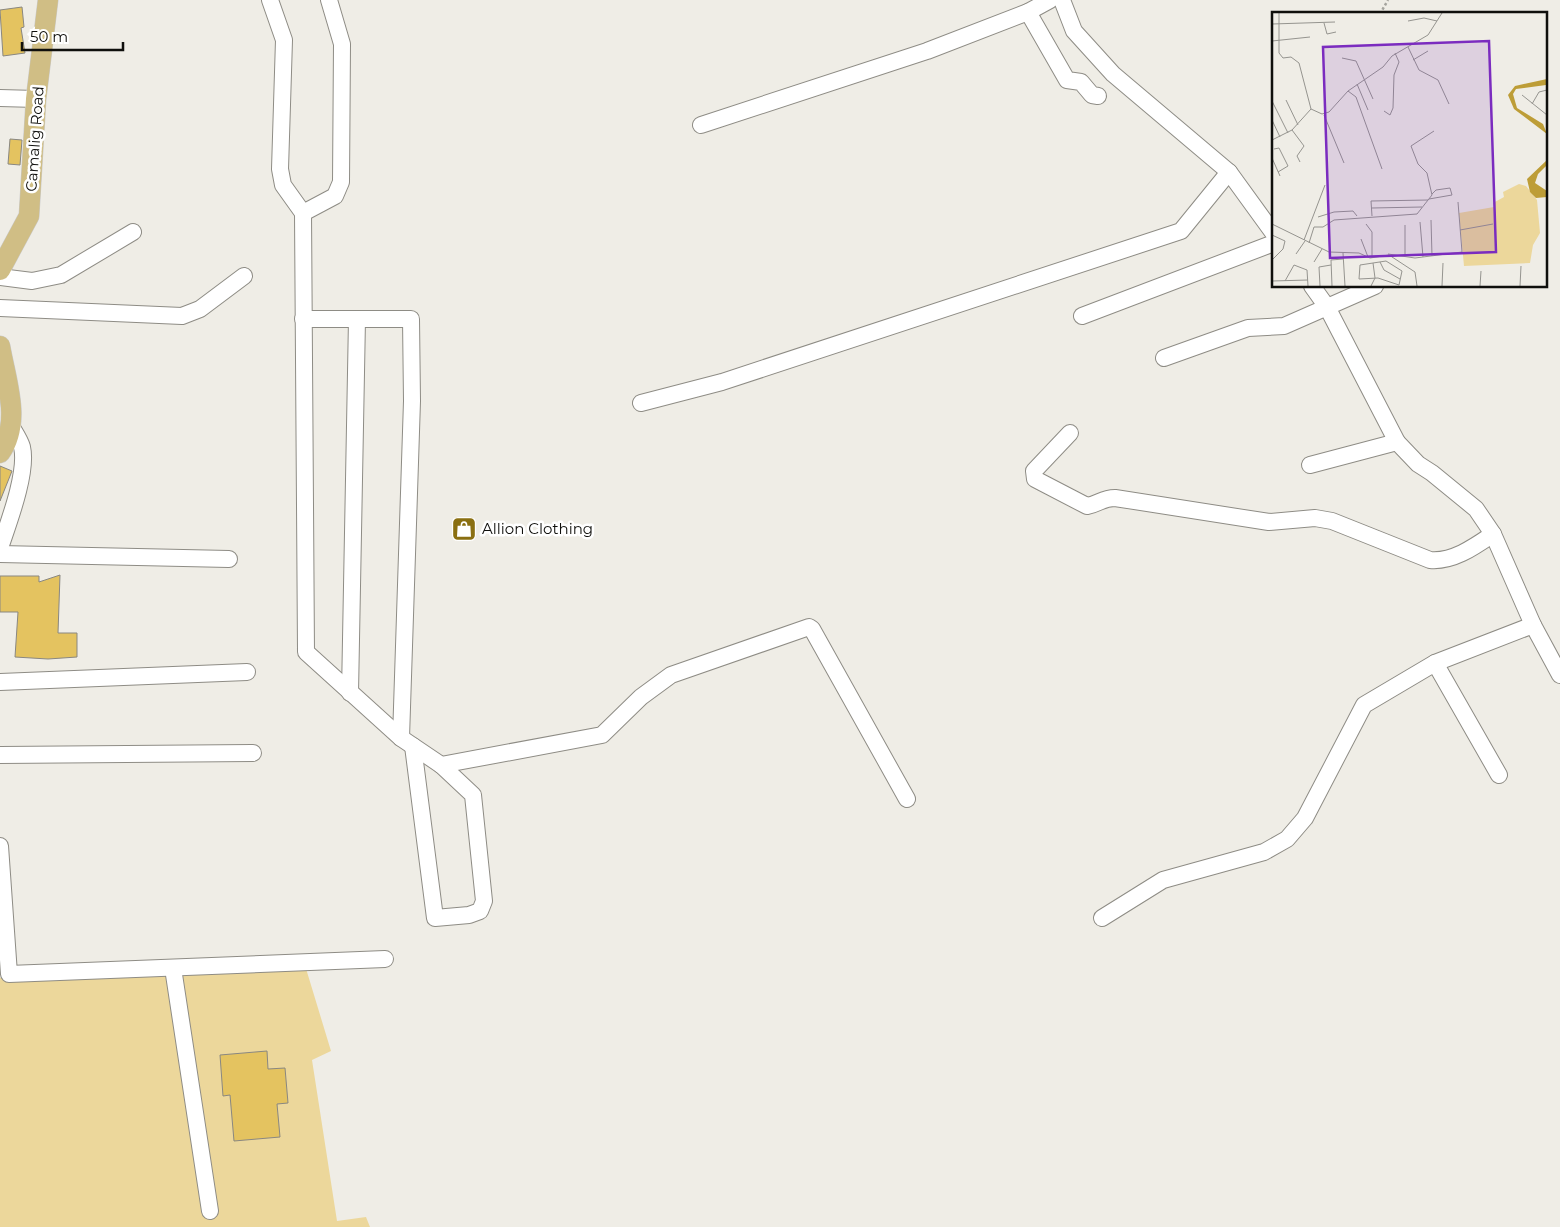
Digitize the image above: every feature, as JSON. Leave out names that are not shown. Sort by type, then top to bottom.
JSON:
[{"type":"main road","name":"Camalig Road","points":[[0,270],[29,216],[36,99],[48,0]]},
{"type":"main road","points":[[0,346],[10,404],[11,426],[9,436],[0,453]]},
{"type":"street","points":[[270,0],[284,40],[280,169],[284,185],[303,213],[303,319],[306,652],[407,742],[440,765],[473,795],[484,902],[480,911],[469,915],[435,918],[407,742],[412,401],[411,319],[303,319]]},
{"type":"street","points":[[303,213],[335,196],[341,182],[342,44],[329,0]]},
{"type":"street","points":[[701,125],[927,50],[1028,12],[1050,0]]},
{"type":"street","points":[[1062,0],[1074,31],[1113,74],[1228,172],[1272,231]]},
{"type":"street","points":[[1028,12],[1067,80],[1081,82],[1092,95],[1098,96]]},
{"type":"street","points":[[0,98],[36,99]]},
{"type":"street","points":[[641,403],[722,382],[1181,231],[1228,172]]},
{"type":"street","points":[[0,277],[32,281],[61,275],[133,232]]},
{"type":"street","points":[[1082,316],[1272,244]]},
{"type":"street","points":[[0,308],[182,316],[200,309],[244,276]]},
{"type":"street","points":[[1313,288],[1327,307],[1397,442],[1418,464],[1476,509],[1493,534],[1533,625],[1560,675]]},
{"type":"street","points":[[1164,358],[1248,328],[1284,326],[1370,288]]},
{"type":"street","points":[[350,693],[357,319]]},
{"type":"street","points":[[0,548],[17,497],[22,461],[22,448],[11,426]]},
{"type":"street","points":[[1070,432],[1034,471],[1035,479],[1087,506],[1095,505],[1104,498],[1115,498],[1269,522],[1315,518],[1332,521],[1430,560],[1442,561],[1473,548],[1493,534]]},
{"type":"street","points":[[1310,465],[1397,442]]},
{"type":"street","points":[[0,554],[229,559]]},
{"type":"street","points":[[1102,918],[1162,880],[1264,852],[1287,838],[1305,818],[1360,710],[1435,663],[1533,625]]},
{"type":"street","points":[[440,765],[602,735],[641,697],[671,675],[809,627],[812,629],[907,799]]},
{"type":"street","points":[[1435,663],[1499,775]]},
{"type":"street","points":[[0,682],[247,672]]},
{"type":"street","points":[[0,755],[253,753]]},
{"type":"street","points":[[0,846],[9,974],[385,959]]},
{"type":"street","points":[[173,968],[210,1211]]},
{"type":"path","points":[[1381,12],[1388,0]]},
{"type":"shaded area","points":[[304,962],[331,1051],[312,1060],[337,1221],[366,1217],[370,1227],[0,1227],[0,978]]},
{"type":"building","points":[[22,7],[24,27],[21,28],[25,53],[3,56],[0,10]]},
{"type":"building","points":[[10,139],[22,140],[20,165],[8,164]]},
{"type":"building","points":[[0,466],[12,471],[0,501]]},
{"type":"building","points":[[60,575],[58,633],[77,633],[77,657],[48,659],[15,657],[18,612],[0,612],[0,576],[39,576],[39,582]]},
{"type":"building","points":[[267,1051],[268,1069],[285,1068],[288,1103],[277,1104],[280,1137],[234,1141],[230,1095],[223,1096],[220,1055]]},
{"type":"place","name":"Allion Clothing","points":[[464,529]]}]
